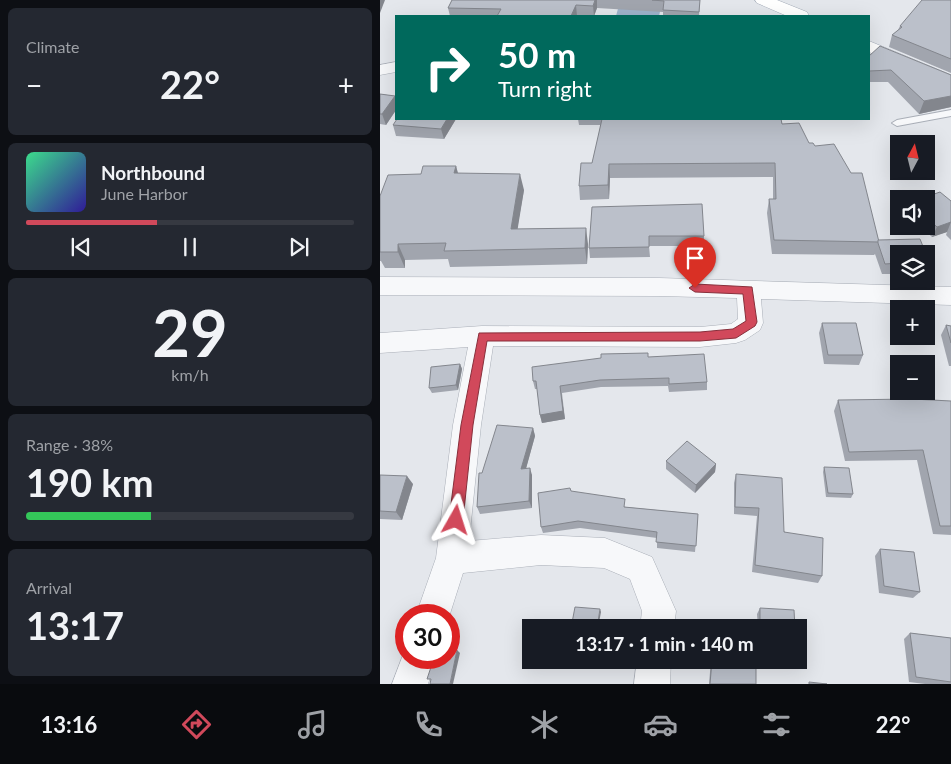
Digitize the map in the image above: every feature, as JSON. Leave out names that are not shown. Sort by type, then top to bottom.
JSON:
[{"type":"main road","points":[[764,0],[799,15]]},
{"type":"main road","points":[[870,47],[951,82]]},
{"type":"street","points":[[380,70],[395,67]]},
{"type":"street","points":[[380,286],[659,287],[951,296]]},
{"type":"street","points":[[380,343],[482,336],[700,337],[736,333],[751,322],[748,290]]},
{"type":"street","points":[[437,604],[452,558],[467,425],[482,336]]},
{"type":"street","points":[[452,558],[541,550],[605,553],[641,568],[659,611],[658,619]]},
{"type":"street","points":[[410,684],[415,669]]},
{"type":"street","points":[[652,684],[653,669]]},
{"type":"lane","points":[[897,123],[951,113]]},
{"type":"water","points":[[619,5],[661,7],[659,15],[616,15]]},
{"type":"building","points":[[452,0],[595,0],[593,6],[576,5],[571,15],[498,15],[501,9],[448,8]]},
{"type":"building","points":[[652,0],[700,0],[699,12],[663,10],[664,1]]},
{"type":"building","points":[[922,0],[951,0],[951,59],[892,35],[902,27],[900,26]]},
{"type":"building","points":[[880,46],[951,75],[951,96],[924,101],[891,70],[870,71],[870,55]]},
{"type":"building","points":[[380,94],[395,96],[382,114],[380,114]]},
{"type":"building","points":[[396,120],[446,120],[441,129],[393,125]]},
{"type":"building","points":[[602,120],[781,120],[782,124],[799,123],[809,143],[813,143],[815,146],[834,144],[851,173],[862,173],[879,242],[774,240],[769,199],[776,199],[775,163],[609,164],[608,185],[579,186],[581,163],[592,163]]},
{"type":"building","points":[[423,166],[456,166],[454,173],[520,174],[511,229],[586,228],[585,248],[444,251],[446,243],[398,244],[398,252],[380,252],[380,196],[388,175],[421,174]]},
{"type":"building","points":[[940,192],[951,201],[951,222],[937,227],[935,225],[935,194]]},
{"type":"building","points":[[702,204],[704,236],[649,236],[649,247],[589,248],[592,207]]},
{"type":"building","points":[[920,239],[922,245],[890,245],[890,264],[885,264],[878,240]]},
{"type":"building","points":[[822,323],[856,323],[863,355],[828,355]]},
{"type":"building","points":[[946,325],[951,326],[951,343]]},
{"type":"building","points":[[648,353],[648,357],[704,354],[707,382],[669,384],[669,378],[600,380],[560,386],[563,411],[540,415],[536,381],[533,381],[532,367],[601,358],[601,354]]},
{"type":"building","points":[[460,364],[456,385],[429,388],[431,367]]},
{"type":"building","points":[[838,400],[951,401],[951,526],[940,526],[923,450],[849,452]]},
{"type":"building","points":[[497,425],[533,428],[521,469],[530,468],[529,501],[477,507],[479,473],[482,473]]},
{"type":"building","points":[[687,441],[716,464],[696,485],[666,461]]},
{"type":"building","points":[[824,467],[849,468],[853,494],[828,493]]},
{"type":"building","points":[[736,474],[782,478],[784,532],[823,538],[822,576],[755,565],[759,508],[735,507]]},
{"type":"building","points":[[380,475],[407,476],[396,512],[380,511]]},
{"type":"building","points":[[570,488],[571,491],[625,499],[624,507],[698,514],[696,546],[656,542],[657,532],[578,521],[541,527],[538,493]]},
{"type":"building","points":[[880,549],[914,552],[920,592],[884,586]]},
{"type":"building","points":[[575,607],[600,609],[598,619],[573,619]]},
{"type":"building","points":[[760,608],[794,610],[794,619],[760,619]]},
{"type":"building","points":[[910,633],[951,638],[951,682],[916,677]]},
{"type":"building","points":[[430,669],[453,669],[450,684],[430,684],[431,679],[427,679]]},
{"type":"building","points":[[711,669],[756,669],[756,684],[710,684]]},
{"type":"building","points":[[809,682],[827,684],[809,684]]},
{"type":"route","points":[[456,520],[467,425],[482,336],[700,337],[736,333],[751,322],[748,290],[695,288]]}]
